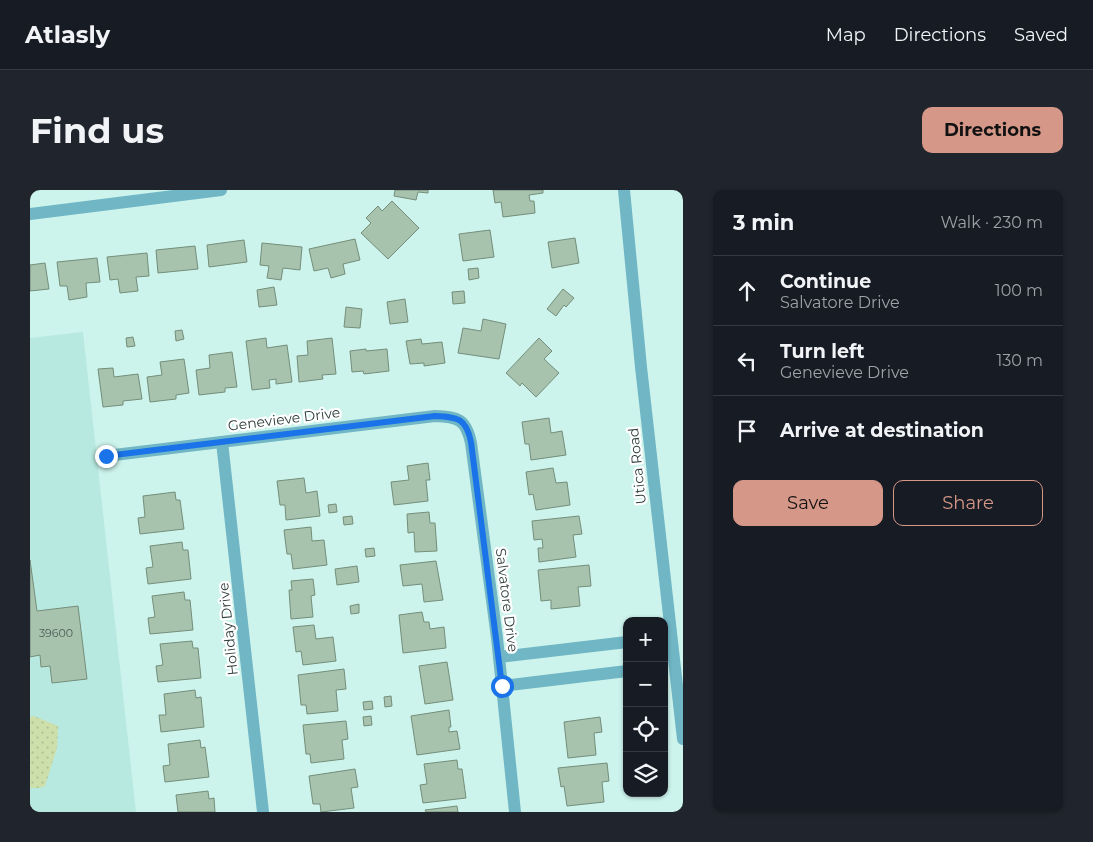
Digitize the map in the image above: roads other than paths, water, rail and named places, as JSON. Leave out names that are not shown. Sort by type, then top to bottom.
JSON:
[{"type":"street","points":[[30,214],[221,190]]},
{"type":"street","name":"Utica Road","points":[[624,190],[666,617]]},
{"type":"street","name":"Genevieve Drive","points":[[106,456],[435,416],[456,418],[464,423]]},
{"type":"street","name":"Salvatore Drive","points":[[464,423],[471,442],[499,657],[515,812]]},
{"type":"street","name":"Holiday Drive","points":[[222,442],[263,812]]},
{"type":"street","name":"Utica Road","points":[[668,637],[670,666],[683,739]]},
{"type":"street","points":[[499,657],[623,642]]},
{"type":"street","points":[[502,686],[623,671]]}]
